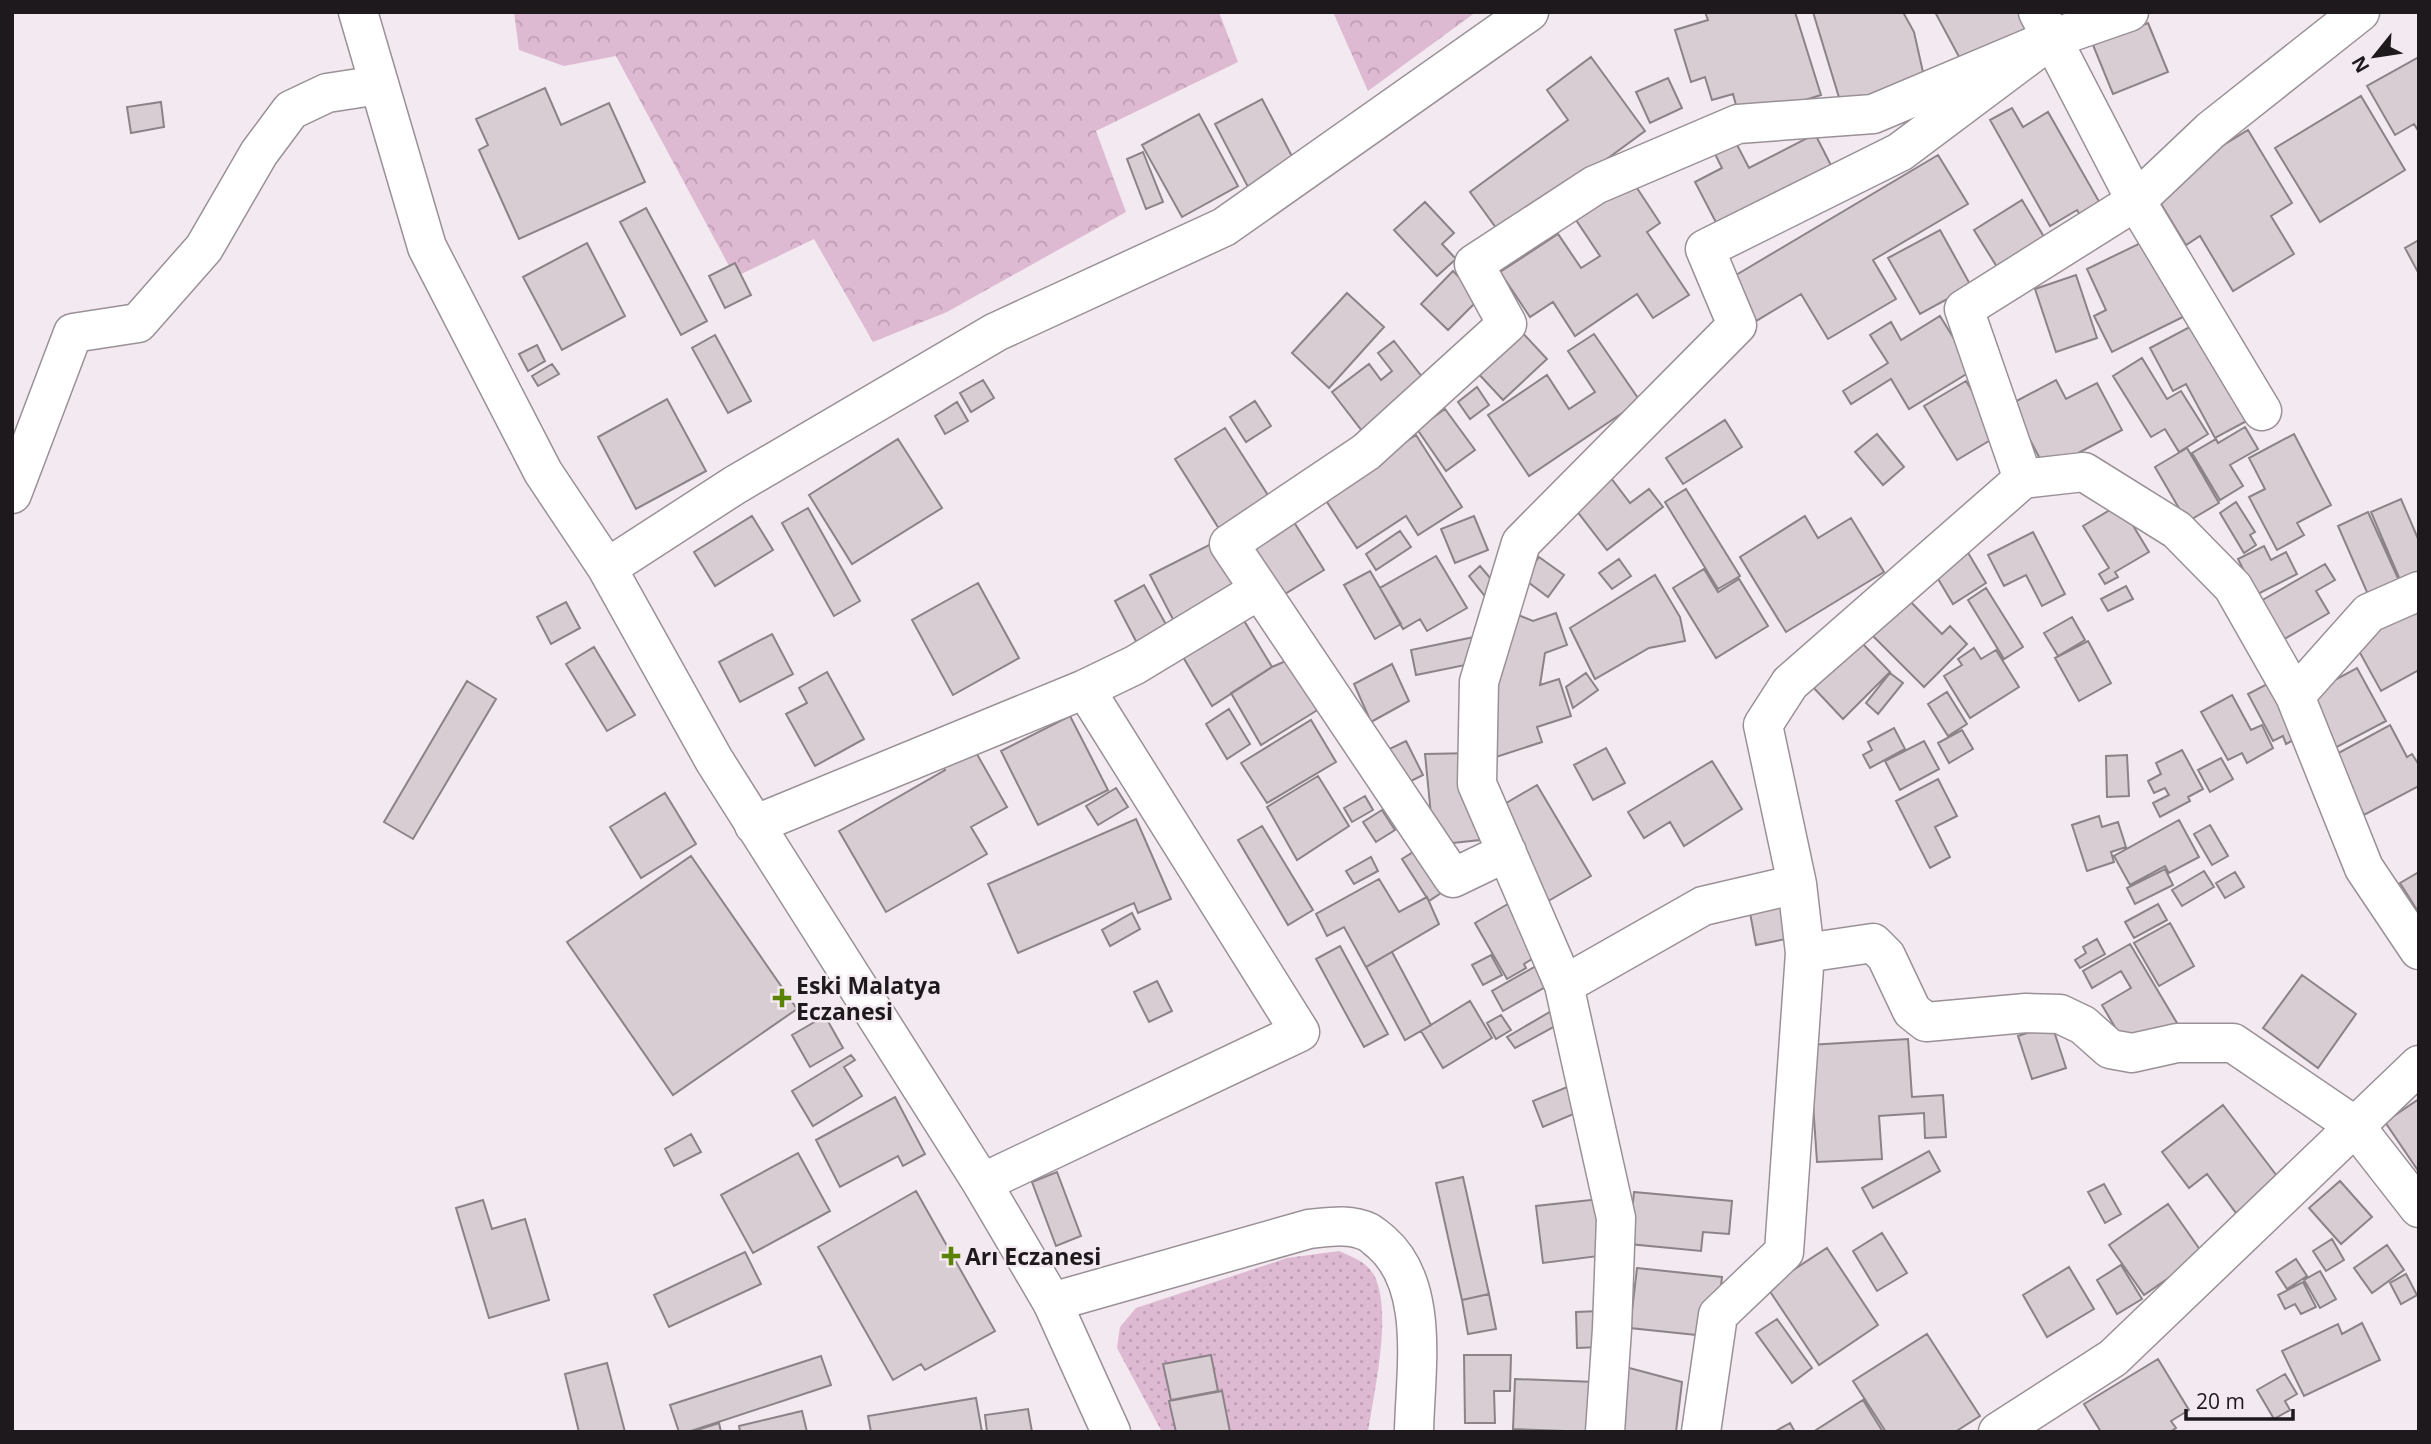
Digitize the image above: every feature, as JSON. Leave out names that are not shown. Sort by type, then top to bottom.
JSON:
[{"type":"street","points":[[358,12],[427,247],[543,472],[607,568],[754,825],[982,1183],[1052,1302],[1111,1432]]},
{"type":"street","points":[[607,568],[735,485],[996,332],[1224,227],[1529,12]]},
{"type":"street","points":[[1507,852],[1452,878],[1229,544],[1366,452],[1507,324],[1474,264],[1595,185],[1738,124],[1873,114],[2044,26],[2129,12]]},
{"type":"street","points":[[2023,479],[1964,309],[2136,201],[2211,130],[2360,12]]},
{"type":"street","points":[[2044,26],[2136,201],[2262,411]]},
{"type":"street","points":[[1605,1432],[1616,1218],[1564,985],[1477,784],[1479,682],[1521,543],[1737,325],[1705,249],[1900,152],[2044,26]]},
{"type":"street","points":[[12,494],[73,332],[138,323],[204,248],[259,153],[291,110],[327,93],[379,85]]},
{"type":"street","points":[[1701,1432],[1718,1315],[1784,1252],[1805,953],[1797,884],[1763,725],[1790,683],[2023,479],[2084,472],[2176,530],[2233,587],[2295,696],[2364,869],[2419,950]]},
{"type":"street","points":[[754,825],[1085,689],[1135,665],[1259,590]]},
{"type":"street","points":[[2295,696],[2369,613],[2419,590]]},
{"type":"street","points":[[982,1183],[1300,1032],[1085,689]]},
{"type":"street","points":[[1564,985],[1703,906],[1797,884]]},
{"type":"street","points":[[1805,953],[1872,943],[1886,956],[1912,1011],[1926,1022],[2026,1013],[2060,1014],[2083,1025],[2110,1049],[2132,1053],[2177,1042],[2233,1043],[2355,1126],[2419,1208]]},
{"type":"street","points":[[1998,1432],[2113,1358],[2419,1065]]},
{"type":"street","points":[[1052,1302],[1309,1229],[1342,1225],[1368,1232],[1394,1253],[1411,1288],[1416,1328],[1414,1432]]},
{"type":"green space","points":[[514,12],[1219,12],[1238,62],[1096,131],[1126,212],[947,312],[873,342],[814,239],[735,277],[616,56],[564,66],[519,50]]},
{"type":"green space","points":[[1333,12],[1476,12],[1368,91]]},
{"type":"green space","points":[[1339,1251],[1359,1260],[1374,1275],[1382,1309],[1378,1374],[1368,1432],[1162,1432],[1117,1348],[1120,1327],[1136,1308],[1287,1258]]},
{"type":"building","points":[[1705,12],[1795,12],[1821,95],[1740,120],[1733,94],[1712,100],[1705,77],[1691,82],[1675,30],[1708,20]]},
{"type":"building","points":[[1813,12],[1903,12],[1914,32],[1925,81],[1841,104]]},
{"type":"building","points":[[1935,12],[2030,12],[2039,29],[1965,68]]},
{"type":"building","points":[[2148,23],[2168,72],[2113,94],[2093,45]]},
{"type":"building","points":[[1591,57],[1645,131],[1502,236],[1470,192],[1568,120],[1547,90]]},
{"type":"building","points":[[2419,57],[2419,132],[2414,124],[2395,135],[2367,86]]},
{"type":"building","points":[[1668,78],[1682,108],[1650,123],[1636,92]]},
{"type":"building","points":[[545,88],[561,125],[609,103],[645,182],[519,239],[479,150],[488,145],[476,119]]},
{"type":"building","points":[[2361,96],[2405,170],[2320,222],[2275,148]]},
{"type":"building","points":[[1262,99],[1295,162],[1248,187],[1215,124]]},
{"type":"building","points":[[161,102],[164,127],[131,133],[127,107]]},
{"type":"building","points":[[2012,108],[2023,127],[2048,112],[2105,212],[2085,223],[2077,210],[2050,226],[1990,120]]},
{"type":"building","points":[[1199,114],[1238,186],[1182,217],[1142,145]]},
{"type":"building","points":[[2248,130],[2292,203],[2271,216],[2294,254],[2233,291],[2200,236],[2186,245],[2152,189]]},
{"type":"building","points":[[1815,134],[1836,175],[1722,234],[1695,182],[1722,168],[1713,150],[1734,139],[1749,168]]},
{"type":"building","points":[[1143,152],[1163,202],[1146,209],[1127,159]]},
{"type":"building","points":[[1938,155],[1968,204],[1873,260],[1896,299],[1828,339],[1801,294],[1756,321],[1731,278]]},
{"type":"building","points":[[1633,182],[1660,223],[1647,232],[1689,295],[1653,318],[1637,294],[1575,336],[1553,302],[1530,317],[1500,272],[1558,234],[1581,268],[1600,256],[1576,220]]},
{"type":"building","points":[[2022,200],[2050,247],[2002,275],[1974,230]]},
{"type":"building","points":[[1425,202],[1454,233],[1442,244],[1456,259],[1437,276],[1394,230]]},
{"type":"building","points":[[646,208],[707,321],[681,335],[620,222]]},
{"type":"building","points":[[1940,230],[1971,286],[1920,314],[1888,258]]},
{"type":"building","points":[[2151,238],[2189,314],[2112,352],[2094,316],[2106,310],[2087,269]]},
{"type":"building","points":[[2419,240],[2419,274],[2405,248]]},
{"type":"building","points":[[587,243],[625,316],[562,350],[523,277]]},
{"type":"building","points":[[735,263],[751,295],[725,308],[709,276]]},
{"type":"building","points":[[1453,271],[1480,298],[1448,330],[1421,304]]},
{"type":"building","points":[[2076,275],[2097,338],[2056,352],[2035,289]]},
{"type":"building","points":[[1347,293],[1384,327],[1329,388],[1292,353]]},
{"type":"building","points":[[1940,316],[1973,370],[1909,409],[1891,379],[1851,404],[1843,391],[1888,363],[1870,335],[1891,322],[1901,340]]},
{"type":"building","points":[[2201,321],[2254,417],[2215,438],[2186,384],[2173,391],[2150,348]]},
{"type":"building","points":[[1519,329],[1547,359],[1503,400],[1475,370]]},
{"type":"building","points":[[1594,334],[1640,401],[1529,476],[1488,415],[1547,375],[1569,409],[1595,392],[1568,351]]},
{"type":"building","points":[[715,335],[751,401],[728,413],[692,348]]},
{"type":"building","points":[[1394,341],[1430,387],[1366,436],[1332,392],[1369,364],[1381,380],[1392,371],[1378,353]]},
{"type":"building","points":[[537,345],[545,361],[528,371],[519,354]]},
{"type":"building","points":[[2142,358],[2167,399],[2181,391],[2208,434],[2179,452],[2165,429],[2151,437],[2113,376]]},
{"type":"building","points":[[552,364],[559,374],[538,386],[532,376]]},
{"type":"building","points":[[983,380],[994,398],[971,412],[960,393]]},
{"type":"building","points":[[2056,380],[2066,399],[2097,383],[2122,430],[2046,470],[2011,404]]},
{"type":"building","points":[[1966,381],[1999,435],[1957,460],[1924,406]]},
{"type":"building","points":[[1477,387],[1489,405],[1470,419],[1458,402]]},
{"type":"building","points":[[667,399],[706,471],[636,509],[598,437]]},
{"type":"building","points":[[1255,401],[1271,426],[1246,442],[1230,417]]},
{"type":"building","points":[[957,402],[968,421],[945,434],[935,416]]},
{"type":"building","points":[[1445,409],[1475,450],[1446,471],[1417,429]]},
{"type":"building","points":[[1725,420],[1742,447],[1683,484],[1666,458]]},
{"type":"building","points":[[2245,427],[2258,449],[2230,465],[2243,486],[2220,500],[2192,453],[2216,439],[2218,443]]},
{"type":"building","points":[[1225,428],[1273,503],[1223,535],[1175,459]]},
{"type":"building","points":[[1877,434],[1904,467],[1883,485],[1855,452]]},
{"type":"building","points":[[2294,434],[2331,505],[2297,523],[2304,535],[2277,550],[2249,497],[2265,489],[2249,458]]},
{"type":"building","points":[[1416,435],[1462,507],[1418,535],[1406,516],[1357,548],[1323,496]]},
{"type":"building","points":[[898,439],[942,508],[852,564],[809,495]]},
{"type":"building","points":[[2187,448],[2219,503],[2187,522],[2155,467]]},
{"type":"building","points":[[1611,478],[1630,503],[1649,489],[1663,507],[1607,550],[1573,506]]},
{"type":"building","points":[[1686,489],[1740,576],[1718,589],[1665,502]]},
{"type":"building","points":[[2401,499],[2419,541],[2419,580],[2403,587],[2371,512]]},
{"type":"building","points":[[2236,502],[2255,532],[2250,535],[2256,545],[2244,553],[2220,513]]},
{"type":"building","points":[[2120,504],[2149,552],[2115,572],[2118,577],[2105,584],[2099,574],[2109,568],[2083,526]]},
{"type":"building","points":[[808,508],[860,601],[834,616],[782,523]]},
{"type":"building","points":[[2368,512],[2401,585],[2370,599],[2338,526]]},
{"type":"building","points":[[752,516],[773,550],[715,586],[694,552]]},
{"type":"building","points":[[1474,516],[1488,550],[1455,563],[1441,529]]},
{"type":"building","points":[[1805,516],[1818,538],[1851,518],[1884,572],[1786,632],[1740,557]]},
{"type":"building","points":[[1292,519],[1324,570],[1275,600],[1244,549]]},
{"type":"building","points":[[1400,531],[1411,547],[1376,570],[1366,554]]},
{"type":"building","points":[[2033,532],[2065,594],[2042,606],[2026,575],[2004,586],[1988,555]]},
{"type":"building","points":[[1213,543],[1242,598],[1179,631],[1150,575]]},
{"type":"building","points":[[1964,546],[1986,583],[1953,604],[1931,567]]},
{"type":"building","points":[[2264,546],[2271,560],[2286,552],[2297,574],[2256,595],[2238,559]]},
{"type":"building","points":[[1436,556],[1467,608],[1427,631],[1420,619],[1403,629],[1380,588]]},
{"type":"building","points":[[1539,557],[1564,575],[1548,597],[1524,579]]},
{"type":"building","points":[[1619,559],[1631,576],[1612,589],[1599,573]]},
{"type":"building","points":[[2325,564],[2335,580],[2316,591],[2329,613],[2281,641],[2259,602]]},
{"type":"building","points":[[1480,566],[1496,585],[1484,595],[1469,576]]},
{"type":"building","points":[[1704,569],[1718,592],[1739,579],[1768,626],[1716,658],[1673,588]]},
{"type":"building","points":[[1370,571],[1401,624],[1375,639],[1344,585]]},
{"type":"building","points":[[1655,575],[1680,617],[1685,641],[1649,648],[1595,679],[1570,628]]},
{"type":"building","points":[[978,583],[1019,658],[953,695],[912,620]]},
{"type":"building","points":[[1144,585],[1168,628],[1138,645],[1115,601]]},
{"type":"building","points":[[2126,586],[2133,599],[2108,611],[2101,599]]},
{"type":"building","points":[[1986,588],[2023,647],[2004,659],[1968,600]]},
{"type":"building","points":[[1906,597],[1942,634],[1950,626],[1967,644],[1924,687],[1869,632]]},
{"type":"building","points":[[566,602],[580,628],[551,644],[537,617]]},
{"type":"building","points":[[2415,609],[2419,616],[2419,670],[2381,691],[2354,642]]},
{"type":"building","points":[[1513,613],[1533,621],[1556,613],[1567,645],[1545,653],[1540,685],[1559,679],[1571,716],[1537,727],[1542,742],[1496,757],[1485,724]]},
{"type":"building","points":[[2072,617],[2085,640],[2058,656],[2044,633]]},
{"type":"building","points":[[1243,619],[1272,667],[1212,706],[1183,657]]},
{"type":"building","points":[[772,634],[793,674],[740,702],[719,662]]},
{"type":"building","points":[[1474,637],[1475,663],[1416,675],[1411,650]]},
{"type":"building","points":[[1858,639],[1890,672],[1843,719],[1811,685]]},
{"type":"building","points":[[2088,641],[2111,683],[2079,701],[2055,658]]},
{"type":"building","points":[[594,647],[635,715],[607,731],[566,664]]},
{"type":"building","points":[[1974,648],[1981,659],[1996,650],[2019,687],[1970,718],[1944,676],[1962,665],[1958,659]]},
{"type":"building","points":[[1295,657],[1324,706],[1261,745],[1231,693],[1272,667]]},
{"type":"building","points":[[1392,664],[1409,701],[1371,722],[1354,684]]},
{"type":"building","points":[[2357,668],[2386,721],[2333,749],[2305,696]]},
{"type":"building","points":[[827,672],[864,739],[815,766],[786,714],[807,703],[799,688]]},
{"type":"building","points":[[1586,673],[1598,690],[1573,708],[1566,687]]},
{"type":"building","points":[[1890,673],[1903,683],[1878,714],[1866,703]]},
{"type":"building","points":[[467,681],[496,699],[413,839],[384,822]]},
{"type":"building","points":[[2273,681],[2301,736],[2286,744],[2283,736],[2273,741],[2248,694]]},
{"type":"building","points":[[1947,692],[1967,724],[1948,736],[1928,704]]},
{"type":"building","points":[[2232,695],[2251,730],[2262,725],[2273,748],[2247,763],[2242,753],[2228,760],[2201,712]]},
{"type":"building","points":[[1229,709],[1250,744],[1227,759],[1206,724]]},
{"type":"building","points":[[1070,716],[1108,790],[1038,825],[1001,751]]},
{"type":"building","points":[[1311,720],[1336,762],[1267,803],[1241,763]]},
{"type":"building","points":[[2390,725],[2407,757],[2412,754],[2419,765],[2419,786],[2364,815],[2333,756]]},
{"type":"building","points":[[1894,728],[1905,749],[1870,768],[1863,755],[1872,750],[1868,742]]},
{"type":"building","points":[[1962,730],[1973,749],[1949,763],[1938,743]]},
{"type":"building","points":[[1406,741],[1423,775],[1399,787],[1381,753]]},
{"type":"building","points":[[1924,741],[1939,769],[1900,790],[1885,761]]},
{"type":"building","points":[[970,742],[1007,807],[971,827],[987,854],[886,912],[839,831],[945,770],[939,759]]},
{"type":"building","points":[[1606,748],[1625,783],[1593,800],[1574,765]]},
{"type":"building","points":[[2182,750],[2203,789],[2188,797],[2190,801],[2160,817],[2153,803],[2169,795],[2165,788],[2154,793],[2148,781],[2161,774],[2156,763]]},
{"type":"building","points":[[1474,753],[1480,840],[1434,845],[1425,754]]},
{"type":"building","points":[[2127,755],[2129,796],[2107,797],[2106,756]]},
{"type":"building","points":[[2221,758],[2233,779],[2210,792],[2198,770]]},
{"type":"building","points":[[1712,761],[1742,809],[1684,846],[1670,822],[1644,838],[1628,812]]},
{"type":"building","points":[[1318,776],[1349,826],[1297,860],[1267,807]]},
{"type":"building","points":[[1938,779],[1957,816],[1935,827],[1950,857],[1930,868],[1896,801]]},
{"type":"building","points":[[1537,785],[1591,876],[1545,903],[1491,812]]},
{"type":"building","points":[[1116,788],[1128,807],[1098,825],[1086,806]]},
{"type":"building","points":[[665,793],[696,844],[641,878],[610,827]]},
{"type":"building","points":[[1365,796],[1373,810],[1352,822],[1344,808]]},
{"type":"building","points":[[1382,810],[1395,830],[1376,842],[1363,822]]},
{"type":"building","points":[[2099,816],[2102,827],[2118,822],[2126,847],[2111,852],[2114,862],[2087,871],[2072,825]]},
{"type":"building","points":[[1136,819],[1171,899],[1138,913],[1134,903],[1018,953],[988,884]]},
{"type":"building","points":[[2179,820],[2199,857],[2169,873],[2165,866],[2130,885],[2114,856]]},
{"type":"building","points":[[2210,825],[2228,856],[2212,865],[2194,834]]},
{"type":"building","points":[[1262,826],[1313,910],[1288,925],[1238,840]]},
{"type":"building","points":[[1418,849],[1444,891],[1429,901],[1402,859]]},
{"type":"building","points":[[691,856],[797,1009],[673,1095],[567,942]]},
{"type":"building","points":[[1371,857],[1378,871],[1354,884],[1346,871]]},
{"type":"building","points":[[2165,869],[2173,885],[2135,904],[2127,888]]},
{"type":"building","points":[[2204,871],[2214,887],[2182,906],[2172,890]]},
{"type":"building","points":[[2235,872],[2244,887],[2225,898],[2216,883]]},
{"type":"building","points":[[2419,872],[2419,913],[2400,883]]},
{"type":"building","points":[[1379,879],[1399,912],[1427,897],[1439,924],[1366,967],[1344,927],[1327,936],[1316,914]]},
{"type":"building","points":[[1787,891],[1796,937],[1756,945],[1748,902]]},
{"type":"building","points":[[1513,901],[1542,953],[1524,964],[1526,968],[1507,979],[1475,923]]},
{"type":"building","points":[[2158,904],[2167,920],[2134,938],[2125,922]]},
{"type":"building","points":[[1132,913],[1140,929],[1110,946],[1102,930]]},
{"type":"building","points":[[2170,923],[2194,966],[2159,986],[2134,943]]},
{"type":"building","points":[[2097,939],[2105,954],[2080,968],[2075,960],[2086,953],[2083,947]]},
{"type":"building","points":[[2130,944],[2177,1023],[2154,1036],[2126,1046],[2102,1005],[2131,988],[2121,971],[2092,988],[2083,971]]},
{"type":"building","points":[[1340,946],[1388,1034],[1364,1047],[1316,959]]},
{"type":"building","points":[[1392,952],[1431,1025],[1405,1040],[1366,967]]},
{"type":"building","points":[[1491,955],[1502,975],[1483,985],[1472,965]]},
{"type":"building","points":[[1543,962],[1554,982],[1503,1011],[1492,991]]},
{"type":"building","points":[[2302,975],[2356,1014],[2318,1068],[2263,1028]]},
{"type":"building","points":[[1157,981],[1172,1011],[1149,1022],[1134,992]]},
{"type":"building","points":[[1470,1001],[1492,1038],[1443,1068],[1421,1031]]},
{"type":"building","points":[[1553,1010],[1561,1023],[1515,1048],[1507,1037]]},
{"type":"building","points":[[1501,1015],[1511,1030],[1496,1039],[1487,1023]]},
{"type":"building","points":[[825,1016],[843,1048],[810,1067],[792,1035]]},
{"type":"building","points":[[2052,1025],[2066,1068],[2032,1079],[2018,1036]]},
{"type":"building","points":[[1908,1039],[1912,1097],[1943,1095],[1946,1137],[1925,1138],[1924,1113],[1879,1116],[1882,1159],[1817,1162],[1809,1045]]},
{"type":"building","points":[[851,1055],[855,1060],[844,1067],[862,1096],[813,1126],[792,1091]]},
{"type":"building","points":[[1572,1085],[1583,1110],[1543,1127],[1533,1101]]},
{"type":"building","points":[[895,1097],[925,1154],[903,1166],[898,1156],[840,1187],[816,1140]]},
{"type":"building","points":[[2419,1099],[2419,1172],[2385,1122]]},
{"type":"building","points":[[2223,1105],[2280,1180],[2236,1213],[2207,1174],[2189,1188],[2162,1152]]},
{"type":"building","points":[[691,1134],[701,1152],[674,1166],[665,1149]]},
{"type":"building","points":[[1929,1151],[1940,1171],[1873,1208],[1862,1188]]},
{"type":"building","points":[[798,1153],[830,1211],[753,1253],[721,1195]]},
{"type":"building","points":[[1057,1172],[1081,1236],[1056,1246],[1032,1182]]},
{"type":"building","points":[[1463,1177],[1489,1294],[1462,1300],[1436,1183]]},
{"type":"building","points":[[2340,1181],[2372,1217],[2341,1244],[2309,1208]]},
{"type":"building","points":[[2104,1184],[2121,1214],[2105,1223],[2088,1192]]},
{"type":"building","points":[[916,1191],[995,1331],[925,1370],[921,1364],[893,1380],[818,1247]]},
{"type":"building","points":[[1634,1192],[1732,1201],[1729,1234],[1703,1232],[1701,1251],[1629,1244]]},
{"type":"building","points":[[1600,1199],[1607,1255],[1543,1263],[1536,1206]]},
{"type":"building","points":[[483,1200],[492,1229],[525,1219],[549,1300],[489,1318],[456,1208]]},
{"type":"building","points":[[2168,1204],[2203,1254],[2144,1295],[2109,1245]]},
{"type":"building","points":[[1882,1233],[1907,1273],[1877,1291],[1853,1251]]},
{"type":"building","points":[[2332,1239],[2344,1260],[2326,1271],[2313,1251]]},
{"type":"building","points":[[2387,1245],[2404,1270],[2372,1293],[2354,1268]]},
{"type":"building","points":[[1827,1248],[1878,1325],[1819,1365],[1767,1287]]},
{"type":"building","points":[[745,1252],[761,1284],[669,1327],[654,1295]]},
{"type":"building","points":[[2296,1259],[2307,1276],[2287,1289],[2276,1272]]},
{"type":"building","points":[[2121,1265],[2142,1299],[2117,1314],[2097,1280]]},
{"type":"building","points":[[2069,1267],[2094,1309],[2047,1337],[2023,1295]]},
{"type":"building","points":[[1637,1268],[1722,1277],[1715,1337],[1630,1328]]},
{"type":"building","points":[[2320,1271],[2336,1299],[2320,1308],[2304,1280]]},
{"type":"building","points":[[2406,1274],[2417,1295],[2401,1304],[2390,1283]]},
{"type":"building","points":[[2303,1282],[2316,1307],[2301,1314],[2295,1304],[2285,1309],[2278,1295]]},
{"type":"building","points":[[1489,1294],[1496,1329],[1468,1334],[1462,1300]]},
{"type":"building","points":[[1599,1311],[1601,1347],[1577,1348],[1576,1312]]},
{"type":"building","points":[[1777,1319],[1812,1368],[1792,1383],[1756,1333]]},
{"type":"building","points":[[2362,1323],[2380,1360],[2304,1396],[2282,1351],[2338,1324],[2342,1334]]},
{"type":"building","points":[[1927,1334],[1980,1416],[1955,1432],[1886,1432],[1853,1381]]},
{"type":"building","points":[[1211,1355],[1218,1391],[1171,1400],[1163,1364]]},
{"type":"building","points":[[1464,1355],[1511,1355],[1510,1391],[1494,1391],[1495,1423],[1465,1423]]},
{"type":"building","points":[[821,1356],[831,1385],[688,1432],[679,1432],[670,1405]]},
{"type":"building","points":[[2158,1359],[2189,1410],[2171,1421],[2176,1428],[2170,1432],[2101,1432],[2084,1404]]},
{"type":"building","points":[[607,1363],[625,1432],[579,1432],[565,1374]]},
{"type":"building","points":[[1618,1365],[1682,1382],[1676,1432],[1618,1432]]},
{"type":"building","points":[[2285,1374],[2297,1394],[2285,1401],[2290,1410],[2274,1419],[2257,1390]]},
{"type":"building","points":[[1515,1379],[1595,1382],[1593,1432],[1513,1429]]},
{"type":"building","points":[[1222,1391],[1230,1432],[1176,1432],[1169,1401]]},
{"type":"building","points":[[976,1398],[982,1432],[871,1432],[868,1416]]},
{"type":"building","points":[[1863,1400],[1883,1432],[1813,1432]]},
{"type":"building","points":[[1028,1409],[1032,1432],[987,1432],[985,1415]]},
{"type":"building","points":[[802,1411],[807,1432],[740,1432],[739,1426]]},
{"type":"building","points":[[719,1423],[721,1432],[691,1432]]},
{"type":"building","points":[[1790,1423],[1795,1432],[1774,1432]]},
{"type":"place","name":"Eski Malatya Eczanesi","points":[[782,998]]},
{"type":"place","name":"Arı Eczanesi","points":[[951,1256]]}]
